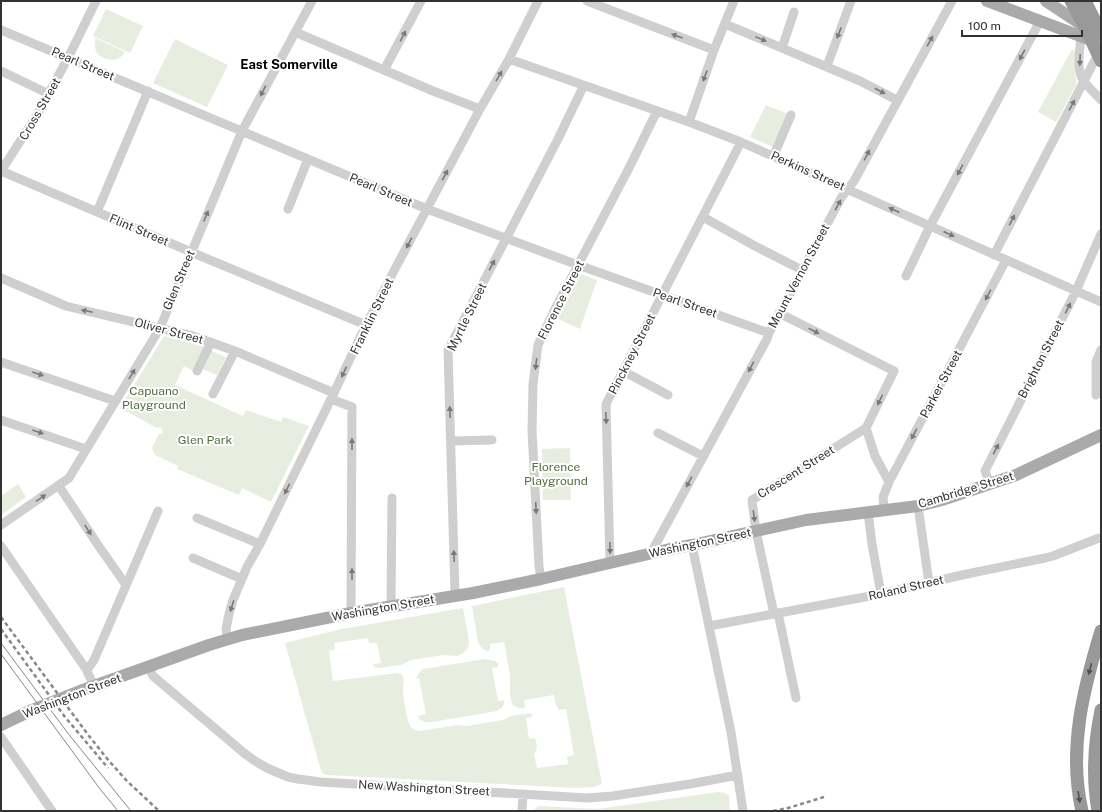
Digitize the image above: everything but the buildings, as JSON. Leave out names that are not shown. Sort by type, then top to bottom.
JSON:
[{"type":"highway","points":[[1071,1],[1101,61]]},
{"type":"highway","points":[[1085,1],[1101,33]]},
{"type":"highway","points":[[1082,811],[1077,784],[1077,739],[1087,681],[1101,631]]},
{"type":"highway","points":[[1098,811],[1094,754],[1101,710]]},
{"type":"main road","points":[[987,1],[1101,44]]},
{"type":"main road","points":[[1046,1],[1101,38]]},
{"type":"main road","name":"Cambridge Street","points":[[776,527],[806,520],[918,506],[942,500],[1016,475],[1101,435]]},
{"type":"main road","name":"Washington Street","points":[[1,725],[32,710],[94,686],[228,639],[352,613],[473,593],[776,527]]},
{"type":"street","name":"Cross Street","points":[[1,171],[37,116],[96,1]]},
{"type":"street","name":"Glen Street","points":[[1,525],[69,478],[160,328],[242,131],[312,1]]},
{"type":"street","points":[[384,70],[421,1]]},
{"type":"street","name":"Franklin Street","points":[[228,639],[227,621],[242,579],[333,396],[366,325],[480,110],[509,59],[538,1]]},
{"type":"street","points":[[587,1],[611,5],[667,32],[714,50]]},
{"type":"street","points":[[688,122],[714,50],[734,1]]},
{"type":"street","points":[[827,66],[851,1]]},
{"type":"street","name":"Mount Vernon Street","points":[[651,553],[767,339],[802,270],[952,1]]},
{"type":"street","points":[[782,48],[794,12]]},
{"type":"street","points":[[906,276],[930,226],[1040,21]]},
{"type":"street","points":[[725,24],[827,66],[897,100]]},
{"type":"street","name":"Pearl Street","points":[[1,30],[427,209],[769,333]]},
{"type":"street","points":[[295,32],[480,110]]},
{"type":"street","points":[[1081,36],[1079,66],[1081,76],[1084,82],[1101,100]]},
{"type":"street","points":[[994,255],[1101,50]]},
{"type":"street","name":"Perkins Street","points":[[509,59],[741,142],[1101,302]]},
{"type":"street","points":[[1,71],[49,94]]},
{"type":"street","name":"Myrtle Street","points":[[455,595],[448,350],[558,139],[584,85]]},
{"type":"street","points":[[97,212],[148,91]]},
{"type":"street","name":"Florence Street","points":[[541,579],[536,522],[532,431],[533,384],[538,345],[657,111]]},
{"type":"street","points":[[774,156],[791,116]]},
{"type":"street","name":"Pinckney Street","points":[[610,563],[606,404],[741,142]]},
{"type":"street","points":[[288,209],[308,159]]},
{"type":"street","name":"Flint Street","points":[[1,171],[366,325]]},
{"type":"street","points":[[703,217],[802,270]]},
{"type":"street","name":"Brighton Street","points":[[990,484],[985,471],[1076,290],[1101,234]]},
{"type":"street","name":"Parker Street","points":[[884,510],[883,497],[889,482],[1006,260]]},
{"type":"street","name":"Oliver Street","points":[[1,278],[66,306],[193,336],[211,342],[235,351],[333,396],[352,407],[352,613]]},
{"type":"street","points":[[779,313],[894,371],[866,428],[876,456],[889,482]]},
{"type":"street","points":[[196,371],[211,342]]},
{"type":"street","points":[[1096,395],[1096,362],[1101,350]]},
{"type":"street","points":[[213,394],[235,351]]},
{"type":"street","points":[[1,362],[115,401]]},
{"type":"street","points":[[623,371],[668,395]]},
{"type":"street","points":[[1,420],[86,449]]},
{"type":"street","name":"Crescent Street","points":[[796,698],[756,531],[752,500],[866,428]]},
{"type":"street","points":[[658,433],[703,456]]},
{"type":"street","points":[[451,441],[492,440]]},
{"type":"street","points":[[59,486],[126,585]]},
{"type":"street","points":[[390,606],[392,498]]},
{"type":"street","points":[[918,506],[929,583]]},
{"type":"street","points":[[86,669],[93,662],[158,511]]},
{"type":"street","points":[[868,512],[881,594]]},
{"type":"street","points":[[197,518],[260,544]]},
{"type":"street","name":"Roland Street","points":[[709,626],[881,594],[1053,556],[1099,538]]},
{"type":"street","points":[[692,545],[731,732],[743,811]]},
{"type":"street","points":[[1,546],[86,669],[94,686]]},
{"type":"street","points":[[193,558],[242,579]]},
{"type":"street","name":"New Washington Street","points":[[148,667],[153,676],[244,753],[267,768],[288,777],[298,779],[321,782],[586,798],[690,784],[738,775]]},
{"type":"street","points":[[1,737],[52,811]]},
{"type":"street","points":[[522,811],[523,794]]},
{"type":"green space","points":[[106,9],[143,26],[130,53],[93,36]]},
{"type":"green space","points":[[95,38],[125,52],[118,59],[108,60],[97,53],[95,49]]},
{"type":"green space","points":[[175,39],[228,65],[207,107],[153,83]]},
{"type":"green space","points":[[1072,49],[1075,51],[1074,64],[1076,85],[1056,122],[1038,112]]},
{"type":"green space","points":[[766,105],[788,114],[773,147],[750,137]]},
{"type":"green space","points":[[581,274],[597,280],[580,329],[558,319]]},
{"type":"green space","name":"Glen Park","points":[[164,336],[205,347],[194,371],[184,366],[175,385],[243,416],[246,410],[281,422],[283,417],[309,426],[271,502],[242,488],[239,495],[177,469],[178,466],[155,455],[152,448],[159,434],[163,433],[161,427],[157,428],[120,408]]},
{"type":"green space","points":[[211,351],[226,357],[217,375],[202,369]]},
{"type":"green space","name":"Florence Playground","points":[[570,448],[571,500],[543,500],[542,449]]},
{"type":"green space","points":[[18,484],[26,497],[1,515],[1,496]]},
{"type":"green space","points":[[564,587],[602,784],[593,787],[577,788],[326,775],[321,771],[285,643],[342,629],[463,608],[469,641],[468,648],[463,653],[457,656],[443,655],[411,660],[401,665],[379,668],[375,667],[373,664],[381,663],[377,643],[369,643],[368,638],[334,643],[334,650],[329,651],[333,681],[398,673],[402,675],[404,680],[403,690],[408,720],[412,728],[420,731],[457,725],[467,726],[503,720],[511,716],[531,713],[532,717],[526,718],[529,739],[535,738],[537,748],[534,754],[537,768],[568,764],[567,757],[574,755],[566,709],[559,710],[555,702],[554,695],[524,700],[525,708],[518,708],[512,704],[510,695],[510,675],[504,642],[490,644],[489,651],[481,647],[478,642],[472,606]]},
{"type":"green space","points":[[485,659],[498,663],[498,667],[492,668],[498,701],[504,700],[502,708],[497,711],[432,722],[420,720],[418,716],[426,714],[419,678],[416,679],[418,674],[423,669]]},
{"type":"green space","points":[[718,792],[725,793],[729,796],[730,811],[533,811],[538,806],[598,809]]},
{"type":"tram line","points":[[1,643],[70,736],[131,811]]},
{"type":"tram line","points":[[1,654],[100,789],[118,811]]},
{"type":"railway","points":[[1,617],[109,761],[127,781],[159,811]]},
{"type":"railway","points":[[1,629],[65,717],[108,768]]},
{"type":"railway","points":[[773,811],[824,797]]},
{"type":"district","name":"East Somerville","points":[[289,64]]},
{"type":"park label","name":"Capuano Playground","points":[[154,398]]}]
